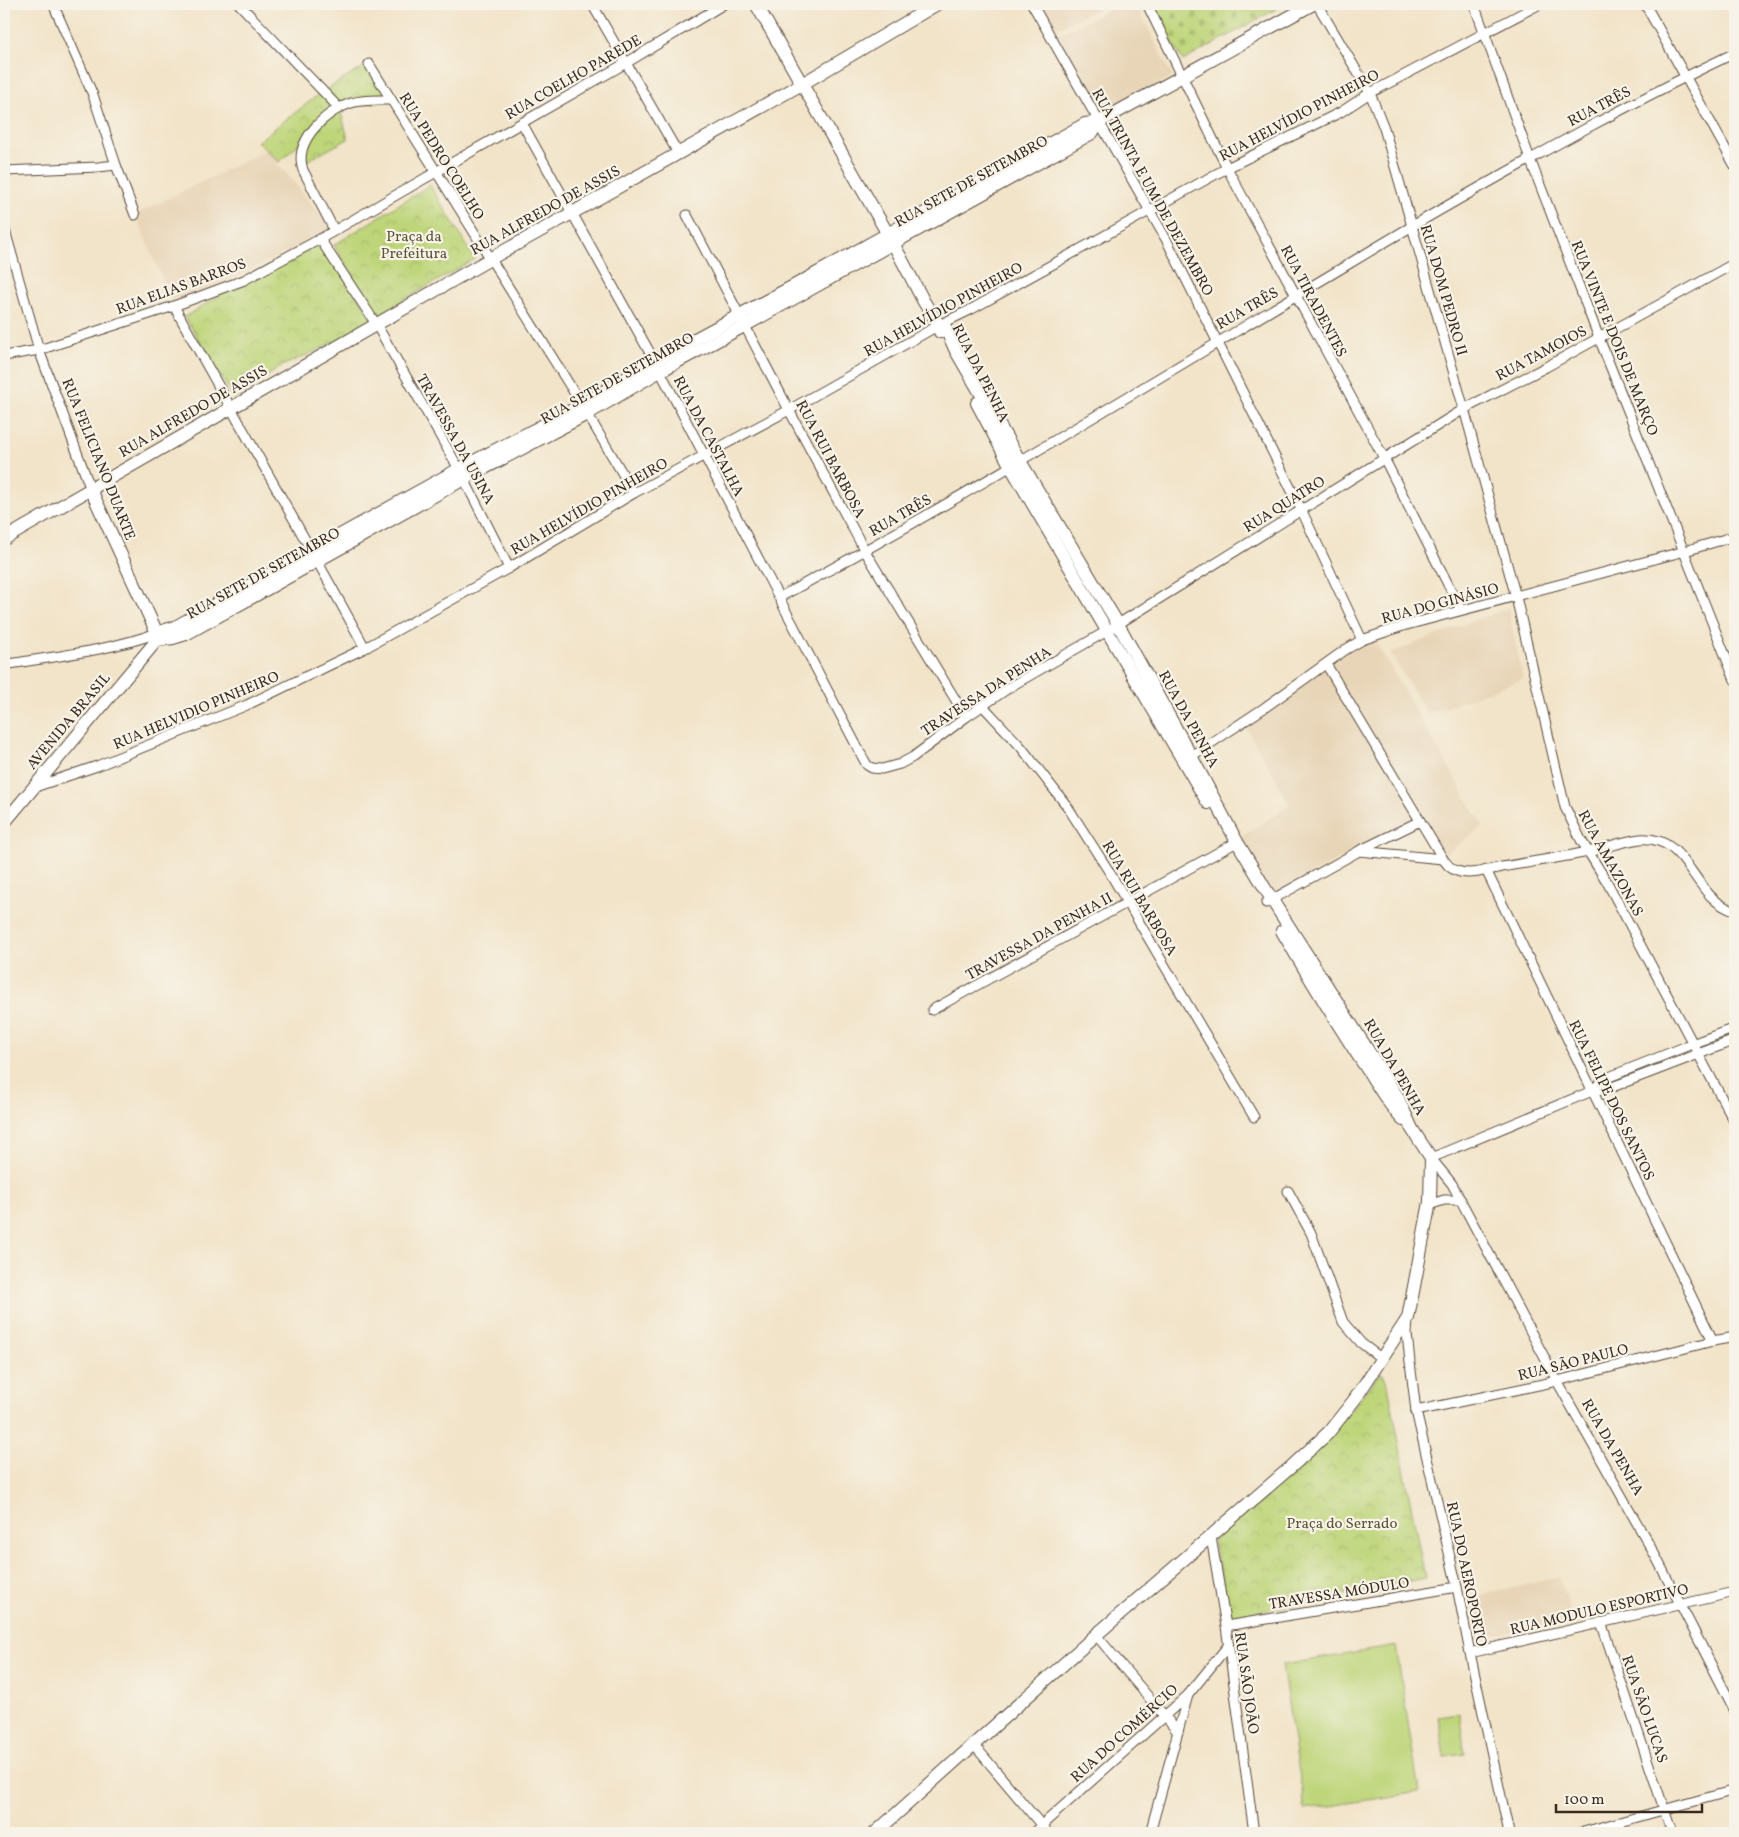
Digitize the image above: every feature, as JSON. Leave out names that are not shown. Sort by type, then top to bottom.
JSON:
[{"type":"street","points":[[52,4],[93,95],[135,215]]},
{"type":"street","points":[[239,4],[339,108]]},
{"type":"street","points":[[592,4],[678,153]]},
{"type":"street","name":"RUA COELHO PAREDE","points":[[436,172],[626,63],[724,4]]},
{"type":"street","name":"RUA DA PENHA","points":[[756,4],[890,238],[924,302],[939,325],[940,331],[1269,902],[1319,994],[1396,1112],[1412,1129],[1431,1158],[1452,1184],[1476,1233],[1557,1381],[1642,1531],[1735,1711]]},
{"type":"street","name":"RUA ALFREDO DE ASSIS","points":[[4,539],[490,259],[802,84],[937,4]]},
{"type":"street","name":"RUA TRINTA E UM DE DEZEMBRO","points":[[1032,4],[1150,210],[1218,341],[1301,509],[1362,640]]},
{"type":"street","name":"RUA TIRADENTES","points":[[1146,4],[1227,168],[1384,458],[1461,610]]},
{"type":"street","name":"RUA SETE DE SETEMBRO","points":[[657,366],[744,326],[806,285],[1085,124],[1099,122],[1313,4]]},
{"type":"street","name":"RUA DOM PEDRO II","points":[[1318,4],[1370,93],[1384,128],[1516,597]]},
{"type":"street","name":"RUA VINTE E DOIS DE MARÇO","points":[[1474,4],[1530,159],[1599,338],[1735,680]]},
{"type":"street","name":"RUA HELVÍDIO PINHEIRO","points":[[365,648],[509,568],[634,493],[789,410],[939,325],[970,310],[1227,168],[1341,112],[1370,93],[1540,4]]},
{"type":"street","points":[[1645,4],[1735,166]]},
{"type":"street","name":"RUA TRÊS","points":[[780,597],[865,551],[1016,464],[1412,226],[1530,159],[1685,76],[1735,53]]},
{"type":"street","name":"RUA PEDRO COELHO","points":[[369,64],[585,409],[634,493]]},
{"type":"street","points":[[334,230],[308,181],[300,161],[303,145],[327,116],[339,108],[366,100],[391,100]]},
{"type":"street","name":"RUA DA CASTALHA","points":[[522,122],[657,366],[868,765]]},
{"type":"street","points":[[4,171],[116,165]]},
{"type":"street","name":"RUA ELIAS BARROS","points":[[4,356],[39,350],[174,306],[244,280],[436,172]]},
{"type":"street","name":"RUA RUI BARBOSA","points":[[687,215],[738,315],[865,551],[966,717]]},
{"type":"street","name":"RUA FELICIANO DUARTE","points":[[4,227],[39,350],[91,490],[157,637]]},
{"type":"street","name":"TRAVESSA DA USINA","points":[[320,238],[376,324],[462,474],[509,568]]},
{"type":"street","name":"RUA TAMOIOS","points":[[1464,409],[1546,367],[1735,263]]},
{"type":"street","name":"RUA SETE DE SETEMBRO","points":[[4,666],[157,637],[315,556],[462,474],[585,409],[738,315],[806,285]]},
{"type":"street","points":[[174,306],[365,648]]},
{"type":"street","name":"RUA QUATRO","points":[[1112,628],[1464,409]]},
{"type":"street","name":"RUA DO GINÁSIO","points":[[1187,758],[1264,708],[1362,640],[1461,610],[1516,597],[1735,536]]},
{"type":"street","name":"RUA AMAZONAS","points":[[1516,597],[1565,807],[1735,1123]]},
{"type":"street","name":"TRAVESSA DA PENHA","points":[[868,765],[876,769],[882,769],[900,764],[913,757],[1013,685],[1112,628]]},
{"type":"street","name":"AVENIDA BRASIL","points":[[4,823],[157,637]]},
{"type":"street","name":"RUA HELVIDIO PINHEIRO","points":[[33,788],[97,766],[247,705],[365,648]]},
{"type":"street","points":[[1326,664],[1443,859],[1455,871],[1463,873],[1486,870],[1588,852],[1639,839],[1654,839],[1669,845],[1711,898],[1726,908],[1735,911]]},
{"type":"street","name":"RUA RUI BARBOSA","points":[[983,706],[1021,747],[1067,806],[1128,903],[1254,1117]]},
{"type":"street","points":[[1269,902],[1359,851],[1420,821]]},
{"type":"street","name":"TRAVESSA DA PENHA II","points":[[932,1010],[1235,844]]},
{"type":"street","points":[[1359,851],[1443,859]]},
{"type":"street","name":"RUA FELIPE DOS SANTOS","points":[[1486,870],[1713,1341]]},
{"type":"street","points":[[1592,1090],[1604,1079],[1735,1028]]},
{"type":"street","points":[[875,1833],[1096,1634],[1291,1468],[1328,1433],[1355,1399],[1408,1318],[1429,1205],[1431,1158],[1592,1090],[1608,1089],[1735,1040]]},
{"type":"street","points":[[1288,1191],[1311,1234],[1343,1322],[1357,1339],[1382,1359]]},
{"type":"street","points":[[1429,1205],[1444,1200],[1461,1200]]},
{"type":"street","name":"RUA DO AEROPORTO","points":[[1408,1318],[1409,1352],[1416,1411],[1457,1587],[1509,1833]]},
{"type":"street","name":"RUA SÃO PAULO","points":[[1416,1411],[1557,1381],[1735,1337]]},
{"type":"street","name":"RUA SÃO JOÃO","points":[[1210,1537],[1226,1626],[1227,1647],[1254,1833]]},
{"type":"street","name":"TRAVESSA MÓDULO","points":[[1226,1626],[1457,1587]]},
{"type":"street","name":"RUA MODULO ESPORTIVO","points":[[1470,1654],[1735,1592]]},
{"type":"street","name":"RUA SÃO LUCAS","points":[[1601,1622],[1672,1833]]},
{"type":"street","points":[[1096,1634],[1178,1732]]},
{"type":"street","name":"RUA DO COMÉRCIO","points":[[1032,1833],[1165,1717],[1188,1695],[1227,1647]]},
{"type":"street","points":[[1150,1833],[1188,1695]]},
{"type":"street","points":[[974,1745],[1048,1833]]},
{"type":"street","points":[[1580,1833],[1735,1790]]},
{"type":"shaded area","points":[[1041,4],[1110,4],[1054,29]]},
{"type":"shaded area","points":[[1119,4],[1135,4],[1173,77],[1101,115],[1059,35]]},
{"type":"shaded area","points":[[266,150],[334,230],[174,306],[135,215]]},
{"type":"shaded area","points":[[1508,608],[1523,679],[1427,714],[1390,653]]},
{"type":"shaded area","points":[[1372,636],[1483,826],[1438,859],[1416,821],[1269,895],[1236,840],[1290,805],[1244,723]]},
{"type":"shaded area","points":[[1559,1577],[1572,1620],[1478,1639],[1469,1598]]},
{"type":"green space","points":[[1151,4],[1285,4],[1183,61]]},
{"type":"green space","points":[[369,64],[391,100],[340,108],[348,139],[301,164],[303,145],[331,115],[279,162],[257,142],[322,92]]},
{"type":"green space","name":"Praça da Prefeitura","points":[[430,185],[475,259],[376,316],[334,245]]},
{"type":"green space","points":[[320,239],[376,324],[284,365],[234,398],[185,317],[244,280]]},
{"type":"green space","name":"Praça do Serrado","points":[[1381,1372],[1387,1380],[1425,1578],[1231,1617],[1213,1541],[1323,1445]]},
{"type":"green space","points":[[1396,1646],[1419,1792],[1305,1810],[1282,1665]]},
{"type":"green space","points":[[1459,1713],[1465,1754],[1444,1757],[1438,1716]]}]
